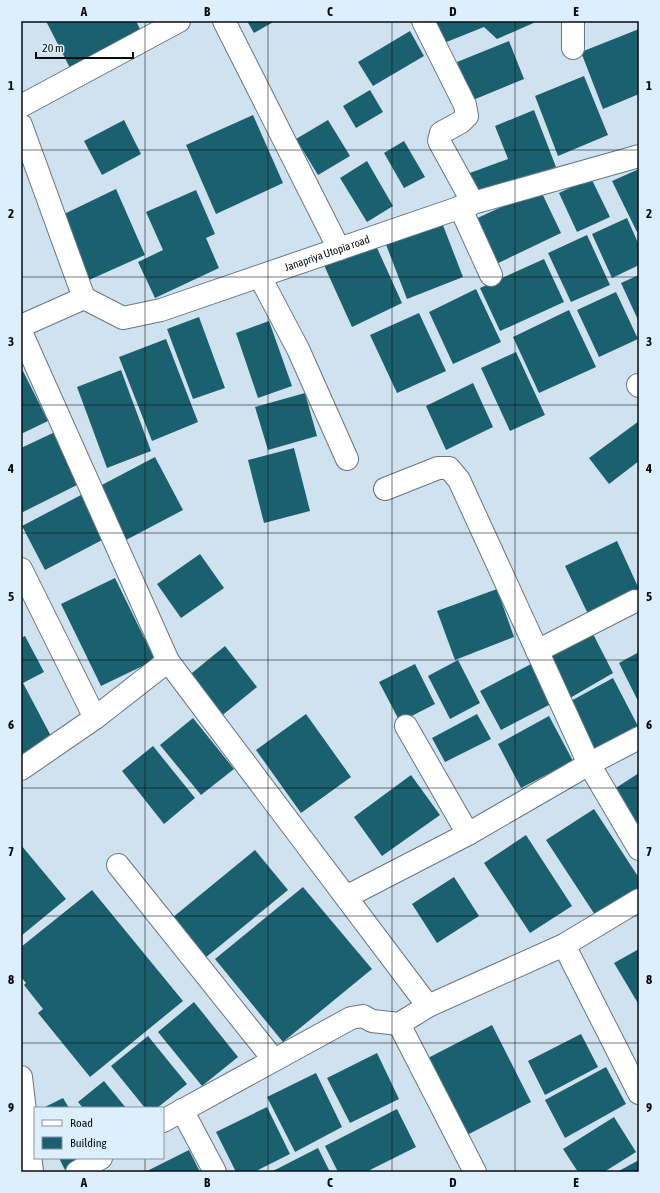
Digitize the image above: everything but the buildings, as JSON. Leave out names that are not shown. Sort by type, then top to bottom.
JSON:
[{"type":"street","points":[[21,106],[179,21]]},
{"type":"street","points":[[224,21],[339,249]]},
{"type":"street","points":[[423,21],[465,105],[466,116],[461,122],[441,133],[439,141],[467,205],[491,275]]},
{"type":"street","points":[[573,21],[573,48]]},
{"type":"street","points":[[21,125],[84,298],[21,326]]},
{"type":"street","name":"Janapriya Utopia road","points":[[84,298],[123,318],[161,310],[467,205],[639,156]]},
{"type":"street","points":[[260,277],[298,349],[347,458]]},
{"type":"street","points":[[21,332],[168,661],[428,1006]]},
{"type":"street","points":[[385,489],[438,468],[449,468],[459,480],[589,764],[639,848]]},
{"type":"street","points":[[21,569],[26,593],[94,718]]},
{"type":"street","points":[[538,651],[635,601]]},
{"type":"street","points":[[21,769],[94,718],[168,661]]},
{"type":"street","points":[[406,726],[468,834]]},
{"type":"street","points":[[346,897],[468,834],[589,764],[639,738]]},
{"type":"street","points":[[118,865],[274,1060]]},
{"type":"street","points":[[164,1121],[182,1110],[351,1018],[363,1016],[372,1021],[399,1024],[428,1006],[564,945],[639,900]]},
{"type":"street","points":[[564,945],[639,1094]]},
{"type":"street","points":[[399,1024],[475,1172]]},
{"type":"street","points":[[21,1077],[32,1172]]},
{"type":"street","points":[[182,1110],[215,1172]]},
{"type":"street","points":[[77,1172],[99,1159]]}]
